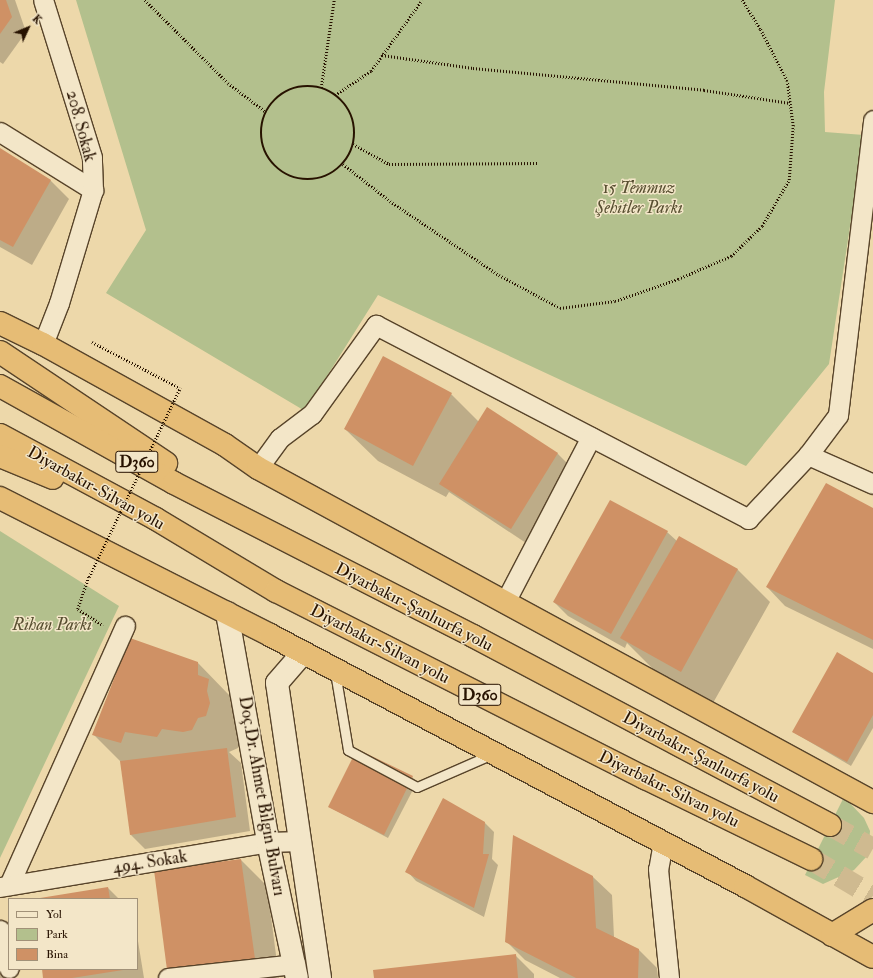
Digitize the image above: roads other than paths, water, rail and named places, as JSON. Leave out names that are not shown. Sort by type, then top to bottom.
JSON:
[{"type":"highway","points":[[0,323],[43,344],[225,445],[258,468],[873,802]]},
{"type":"highway","points":[[0,352],[276,536]]},
{"type":"highway","name":"Diyarbakır-Şanlıurfa yolu","points":[[0,386],[174,483],[830,825]]},
{"type":"highway","name":"Diyarbakır-Silvan yolu","points":[[0,435],[156,520],[276,591],[811,859]]},
{"type":"highway","points":[[0,456],[156,520]]},
{"type":"highway","points":[[0,498],[227,613],[302,654],[663,842],[873,957]]},
{"type":"highway","points":[[832,935],[873,910]]},
{"type":"main road","name":"Doç.Dr. Ahmet Bilgin Bulvarı","points":[[227,613],[268,842],[296,971]]},
{"type":"main road","name":"Doç.Dr. Ahmet Bilgin Bulvarı","points":[[302,654],[277,683],[320,978]]},
{"type":"street","name":"208. Sokak","points":[[43,0],[92,157],[93,190],[59,302],[43,344]]},
{"type":"street","points":[[258,468],[280,438],[312,414],[376,325],[748,519],[808,454],[838,415],[873,120]]},
{"type":"street","points":[[0,132],[93,190]]},
{"type":"street","points":[[505,602],[591,437]]},
{"type":"street","points":[[808,454],[873,484]]},
{"type":"street","points":[[4,886],[123,630]]},
{"type":"street","name":"494. Sokak","points":[[4,886],[268,842],[300,841]]},
{"type":"street","points":[[663,842],[658,869],[669,978]]},
{"type":"street","points":[[0,930],[8,965]]},
{"type":"street","points":[[168,978],[296,971]]},
{"type":"lane","points":[[335,670],[348,750],[417,787],[493,753]]},
{"type":"tunnel","points":[[830,825],[873,849]]},
{"type":"tunnel","points":[[811,859],[873,896]]},
{"type":"park label","name":"15 Temmuz Şehitler Parkı","points":[[639,198]]},
{"type":"park label","name":"Rihan Parkı","points":[[52,625]]}]
